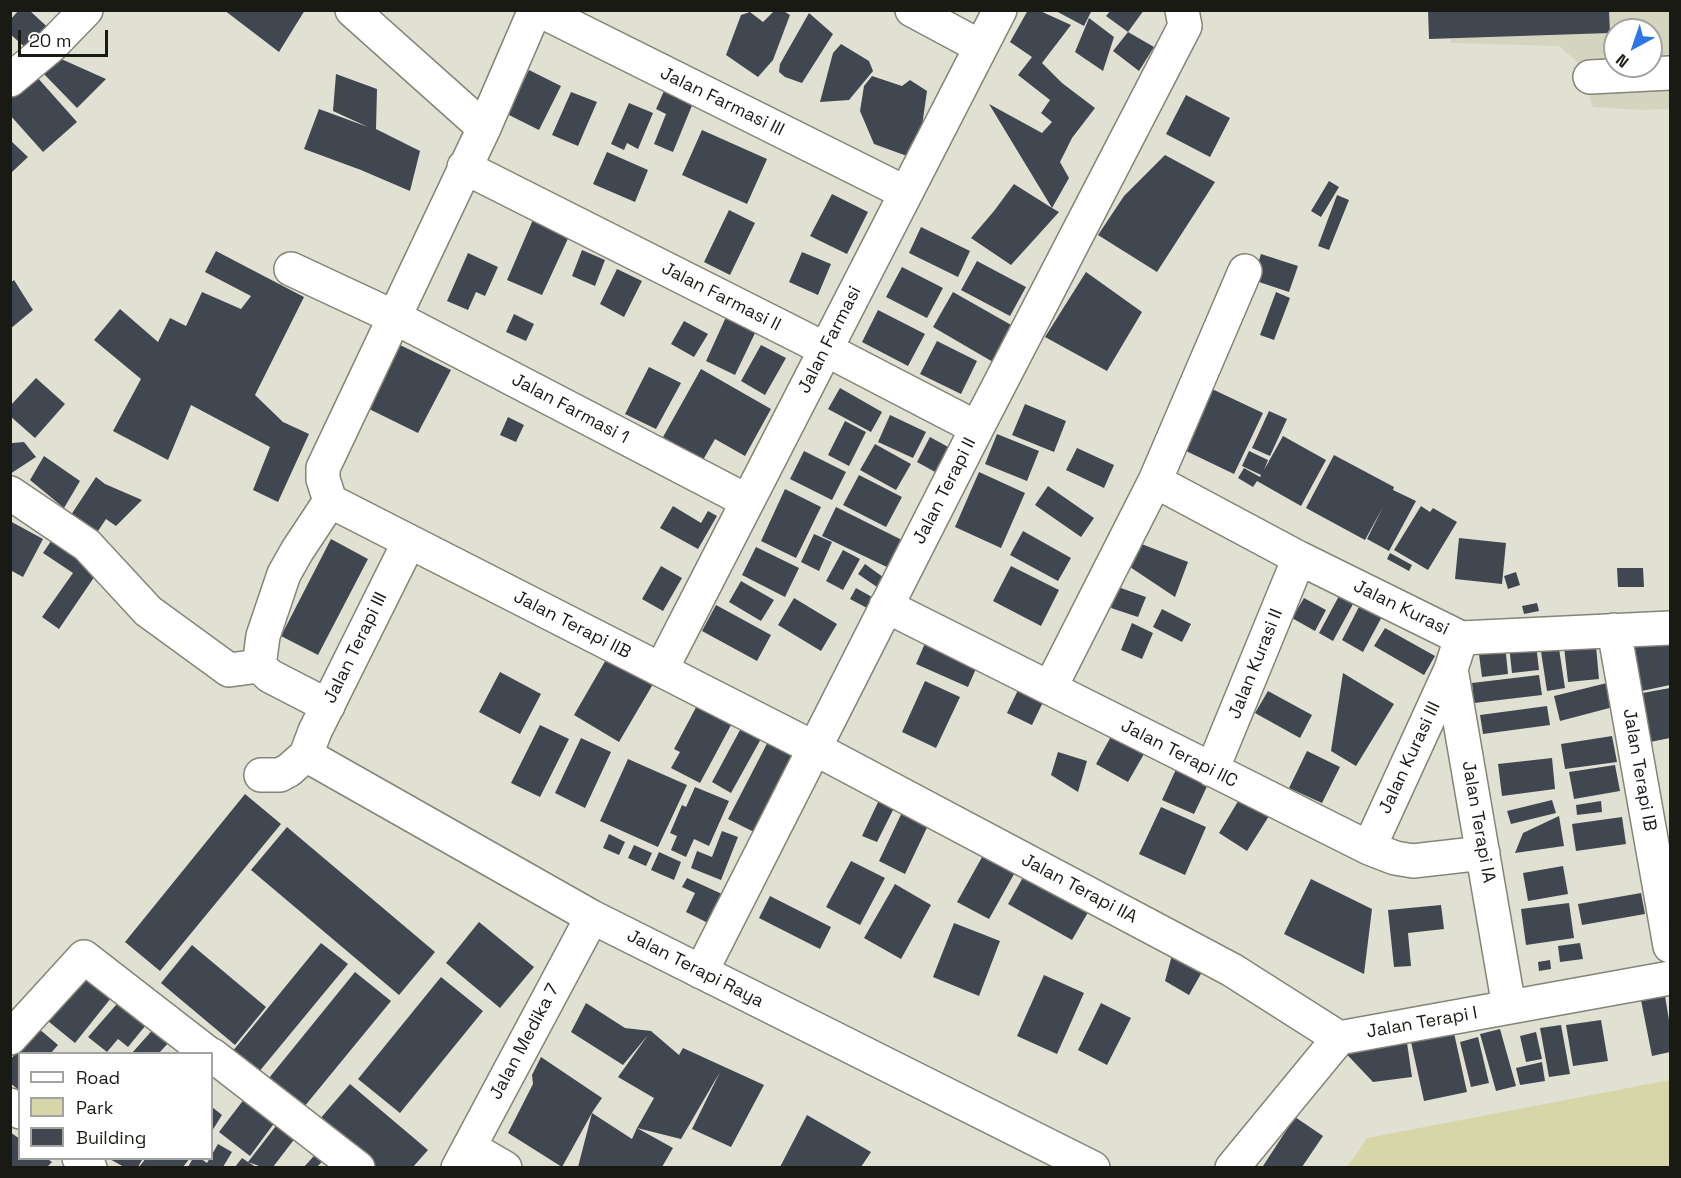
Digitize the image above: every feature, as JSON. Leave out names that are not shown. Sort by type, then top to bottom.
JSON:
[{"type":"street","points":[[10,80],[52,45],[86,10]]},
{"type":"street","points":[[352,10],[484,128]]},
{"type":"street","points":[[259,666],[263,636],[284,574],[330,501],[323,479],[323,468],[484,128],[537,10]]},
{"type":"street","name":"Jalan Farmasi III","points":[[537,10],[906,193]]},
{"type":"street","points":[[912,10],[981,47]]},
{"type":"street","name":"Jalan Farmasi","points":[[661,670],[1000,10]]},
{"type":"street","name":"Jalan Terapi II","points":[[700,972],[1185,26],[1182,10]]},
{"type":"street","points":[[1590,77],[1671,73]]},
{"type":"street","name":"Jalan Farmasi II","points":[[464,167],[977,428]]},
{"type":"street","name":"Jalan Farmasi 1","points":[[291,269],[394,317],[747,501]]},
{"type":"street","points":[[1050,688],[1155,481],[1245,271]]},
{"type":"street","name":"Jalan Kurasi","points":[[1155,481],[1299,558],[1461,638],[1671,628]]},
{"type":"street","points":[[10,493],[87,545],[148,611],[229,670],[259,666],[270,676],[328,706]]},
{"type":"street","name":"Jalan Terapi IIB","points":[[330,501],[814,748]]},
{"type":"street","name":"Jalan Terapi III","points":[[306,755],[409,542]]},
{"type":"street","name":"Jalan Kurasi II","points":[[1212,770],[1299,558]]},
{"type":"street","name":"Jalan Terapi IIC","points":[[886,606],[1369,848],[1395,858],[1413,861],[1483,853]]},
{"type":"street","name":"Jalan Terapi IB","points":[[1614,630],[1671,946]]},
{"type":"street","name":"Jalan Terapi IA","points":[[1461,638],[1451,669],[1509,1007]]},
{"type":"street","name":"Jalan Kurasi III","points":[[1369,848],[1451,669]]},
{"type":"street","name":"Jalan Terapi IIA","points":[[814,748],[1232,970],[1339,1038]]},
{"type":"street","points":[[261,775],[280,775],[306,755]]},
{"type":"street","name":"Jalan Terapi Raya","points":[[306,755],[592,917],[1093,1167]]},
{"type":"street","name":"Jalan Medika 7","points":[[463,1157],[592,917]]},
{"type":"street","points":[[10,1038],[84,957],[207,1052]]},
{"type":"street","name":"Jalan Terapi I","points":[[1339,1038],[1671,978]]},
{"type":"street","points":[[1232,1167],[1339,1038]]},
{"type":"street","points":[[213,1056],[358,1167]]},
{"type":"street","points":[[463,1157],[506,1167]]},
{"type":"shaded area","points":[[1447,11],[1670,11],[1670,109],[1593,107],[1577,62],[1559,46],[1451,43]]},
{"type":"green space","points":[[1670,1080],[1670,1167],[1347,1167],[1367,1138]]},
{"type":"building","points":[[19,10],[29,10],[55,34],[35,56],[10,34],[10,20]]},
{"type":"building","points":[[224,10],[305,10],[279,52]]},
{"type":"building","points":[[775,10],[782,10],[790,15],[773,60],[758,77],[726,55],[741,15],[750,12],[763,22]]},
{"type":"building","points":[[1028,10],[1038,10],[1071,25],[1042,63],[1062,83],[1095,108],[1072,138],[1060,162],[1069,178],[1052,208],[989,104],[1042,133],[1052,122],[1041,113],[1050,100],[1018,75],[1032,57],[1010,42]]},
{"type":"building","points":[[1054,10],[1092,10],[1084,26]]},
{"type":"building","points":[[1111,10],[1144,10],[1128,32],[1106,16]]},
{"type":"building","points":[[1428,10],[1609,10],[1609,18],[1603,18],[1603,33],[1429,39]]},
{"type":"building","points":[[809,13],[833,34],[802,83],[785,77],[779,72],[780,64]]},
{"type":"building","points":[[1089,18],[1114,37],[1103,71],[1075,52]]},
{"type":"building","points":[[1128,32],[1154,47],[1139,71],[1113,51]]},
{"type":"building","points":[[841,44],[869,61],[873,71],[849,100],[820,102],[833,53]]},
{"type":"building","points":[[59,58],[106,79],[77,108],[43,73]]},
{"type":"building","points":[[28,67],[77,122],[43,152],[10,115],[10,82]]},
{"type":"building","points":[[529,70],[561,86],[539,130],[507,114]]},
{"type":"building","points":[[336,74],[377,89],[376,129],[420,151],[410,191],[304,149],[319,109],[368,127],[333,111]]},
{"type":"building","points":[[872,76],[902,86],[910,80],[927,91],[919,147],[907,156],[874,144],[860,111],[864,86]]},
{"type":"building","points":[[664,91],[693,103],[673,152],[654,144],[666,114],[656,109]]},
{"type":"building","points":[[571,92],[597,102],[578,146],[552,135]]},
{"type":"building","points":[[1186,95],[1230,118],[1210,157],[1166,134]]},
{"type":"building","points":[[629,103],[653,113],[638,149],[627,143],[624,150],[611,144]]},
{"type":"building","points":[[702,130],[767,159],[747,204],[682,175]]},
{"type":"building","points":[[10,140],[28,157],[12,172],[10,171]]},
{"type":"building","points":[[607,152],[648,170],[635,202],[593,184]]},
{"type":"building","points":[[1165,155],[1215,182],[1157,272],[1098,235],[1124,196]]},
{"type":"building","points":[[1329,181],[1339,187],[1321,217],[1311,211]]},
{"type":"building","points":[[1014,184],[1059,212],[1011,265],[971,238]]},
{"type":"building","points":[[832,194],[868,212],[847,254],[810,236]]},
{"type":"building","points":[[1337,195],[1349,200],[1329,250],[1318,246]]},
{"type":"building","points":[[729,210],[755,223],[730,275],[704,262]]},
{"type":"building","points":[[535,215],[571,232],[542,295],[507,280]]},
{"type":"building","points":[[921,227],[970,251],[958,277],[909,253]]},
{"type":"building","points":[[582,250],[605,260],[595,286],[572,276]]},
{"type":"building","points":[[216,251],[304,297],[255,395],[283,422],[309,434],[278,502],[253,490],[270,447],[191,405],[168,460],[113,431],[141,379],[94,340],[120,309],[158,342],[170,318],[186,326],[202,292],[241,309],[251,296],[205,272]]},
{"type":"building","points":[[802,252],[831,264],[818,295],[789,282]]},
{"type":"building","points":[[468,253],[498,267],[485,296],[476,292],[468,310],[447,301]]},
{"type":"building","points":[[1261,254],[1298,266],[1289,292],[1253,280]]},
{"type":"building","points":[[977,261],[1026,287],[1010,316],[961,290]]},
{"type":"building","points":[[902,267],[943,288],[927,318],[886,297]]},
{"type":"building","points":[[617,269],[642,281],[624,317],[600,304]]},
{"type":"building","points":[[1086,272],[1142,312],[1107,371],[1045,337]]},
{"type":"building","points":[[14,280],[33,310],[10,329],[10,283]]},
{"type":"building","points":[[953,292],[1013,326],[993,362],[933,327]]},
{"type":"building","points":[[1276,292],[1290,298],[1274,340],[1260,335]]},
{"type":"building","points":[[878,310],[925,334],[908,366],[862,342]]},
{"type":"building","points":[[514,314],[534,324],[526,341],[506,332]]},
{"type":"building","points":[[726,317],[756,331],[735,375],[706,361]]},
{"type":"building","points":[[684,321],[708,334],[694,357],[671,344]]},
{"type":"building","points":[[937,341],[977,361],[961,394],[920,374]]},
{"type":"building","points":[[394,342],[451,370],[418,433],[365,407]]},
{"type":"building","points":[[761,345],[786,358],[765,395],[741,381]]},
{"type":"building","points":[[649,367],[681,383],[656,429],[625,414]]},
{"type":"building","points":[[701,369],[771,409],[745,456],[715,439],[703,460],[663,437]]},
{"type":"building","points":[[36,378],[65,404],[35,438],[10,416],[10,406]]},
{"type":"building","points":[[840,388],[882,412],[871,432],[828,409]]},
{"type":"building","points":[[1212,389],[1263,413],[1234,474],[1184,450]]},
{"type":"building","points":[[1025,404],[1066,421],[1054,452],[1012,435]]},
{"type":"building","points":[[1269,411],[1287,419],[1270,456],[1252,448]]},
{"type":"building","points":[[890,415],[926,432],[913,458],[878,442]]},
{"type":"building","points":[[508,417],[524,425],[516,442],[500,435]]},
{"type":"building","points":[[845,421],[866,432],[849,466],[828,455]]},
{"type":"building","points":[[997,434],[1039,451],[1027,481],[985,464]]},
{"type":"building","points":[[1283,436],[1326,460],[1301,506],[1257,481],[1253,487],[1238,478],[1244,468],[1260,477],[1261,475],[1242,466],[1249,451],[1268,460],[1264,470]]},
{"type":"building","points":[[930,437],[950,448],[937,473],[917,462]]},
{"type":"building","points":[[10,441],[12,443],[24,442],[36,457],[10,474]]},
{"type":"building","points":[[875,444],[911,464],[896,490],[860,470]]},
{"type":"building","points":[[1077,448],[1114,465],[1104,488],[1066,470]]},
{"type":"building","points":[[804,451],[846,472],[832,500],[790,479]]},
{"type":"building","points":[[1334,455],[1416,501],[1389,551],[1367,539],[1383,507],[1365,540],[1306,508]]},
{"type":"building","points":[[44,456],[80,481],[64,508],[30,480]]},
{"type":"building","points":[[979,472],[1025,493],[1001,548],[955,527]]},
{"type":"building","points":[[859,475],[902,497],[886,527],[843,505]]},
{"type":"building","points":[[96,477],[105,484],[142,500],[116,526],[106,519],[92,540],[69,518]]},
{"type":"building","points":[[1048,486],[1094,518],[1081,537],[1035,505]]},
{"type":"building","points":[[785,489],[821,507],[796,558],[761,541]]},
{"type":"building","points":[[673,506],[701,523],[708,511],[717,516],[698,549],[660,528]]},
{"type":"building","points":[[1421,506],[1430,512],[1433,508],[1457,522],[1428,570],[1394,550]]},
{"type":"building","points":[[836,507],[902,540],[889,568],[822,536]]},
{"type":"building","points":[[10,521],[43,539],[23,577],[10,570]]},
{"type":"building","points":[[1023,531],[1071,558],[1058,581],[1010,555]]},
{"type":"building","points":[[814,534],[832,542],[819,571],[801,562]]},
{"type":"building","points":[[55,535],[101,567],[59,629],[42,617],[73,573],[43,553]]},
{"type":"building","points":[[1459,538],[1506,543],[1502,584],[1455,579]]},
{"type":"building","points":[[331,539],[368,559],[318,655],[281,636]]},
{"type":"building","points":[[1139,543],[1188,562],[1175,597],[1130,567]]},
{"type":"building","points":[[756,547],[799,568],[785,597],[742,575]]},
{"type":"building","points":[[843,550],[860,559],[843,590],[826,581]]},
{"type":"building","points":[[1390,553],[1412,565],[1409,571],[1387,559]]},
{"type":"building","points":[[865,564],[883,577],[877,587],[858,574]]},
{"type":"building","points":[[661,566],[682,578],[663,611],[642,599]]},
{"type":"building","points":[[1011,566],[1059,590],[1041,626],[993,601]]},
{"type":"building","points":[[1617,568],[1643,568],[1644,587],[1618,587]]},
{"type":"building","points":[[1516,572],[1520,585],[1508,589],[1504,576]]},
{"type":"building","points":[[741,581],[774,600],[761,621],[729,602]]},
{"type":"building","points":[[1118,587],[1146,597],[1138,617],[1111,608]]},
{"type":"building","points":[[856,588],[872,597],[867,608],[850,599]]},
{"type":"building","points":[[1339,596],[1353,604],[1333,641],[1319,633]]},
{"type":"building","points":[[794,598],[837,624],[821,651],[778,625]]},
{"type":"building","points":[[1304,598],[1326,610],[1315,631],[1292,618]]},
{"type":"building","points":[[1363,599],[1385,611],[1363,652],[1342,640]]},
{"type":"building","points":[[1537,603],[1539,611],[1524,614],[1522,606]]},
{"type":"building","points":[[716,605],[771,635],[757,661],[702,631]]},
{"type":"building","points":[[1162,609],[1191,624],[1182,642],[1153,627]]},
{"type":"building","points":[[1132,623],[1153,633],[1142,659],[1121,650]]},
{"type":"building","points":[[1385,628],[1435,656],[1424,675],[1374,646]]},
{"type":"building","points":[[1595,635],[1599,679],[1568,682],[1563,638]]},
{"type":"building","points":[[1670,638],[1670,685],[1637,692],[1628,647]]},
{"type":"building","points":[[926,641],[978,664],[968,687],[916,664]]},
{"type":"building","points":[[1558,642],[1565,688],[1547,691],[1540,645]]},
{"type":"building","points":[[1505,644],[1508,674],[1482,677],[1478,647]]},
{"type":"building","points":[[1536,644],[1539,670],[1512,673],[1509,646]]},
{"type":"building","points":[[611,651],[656,679],[619,742],[574,715]]},
{"type":"building","points":[[500,672],[541,694],[520,734],[479,712]]},
{"type":"building","points":[[1343,673],[1394,704],[1356,766],[1331,751]]},
{"type":"building","points":[[1539,675],[1542,695],[1474,703],[1472,683]]},
{"type":"building","points":[[925,681],[960,697],[936,748],[902,732]]},
{"type":"building","points":[[1611,682],[1617,706],[1560,721],[1554,696]]},
{"type":"building","points":[[1019,688],[1044,700],[1032,725],[1007,713]]},
{"type":"building","points":[[1670,688],[1670,738],[1645,743],[1637,694]]},
{"type":"building","points":[[1268,691],[1312,715],[1300,738],[1255,713]]},
{"type":"building","points":[[702,696],[737,714],[700,783],[671,768],[680,752],[674,749]]},
{"type":"building","points":[[1547,706],[1550,725],[1483,734],[1480,715]]},
{"type":"building","points":[[747,717],[767,728],[731,793],[712,782]]},
{"type":"building","points":[[540,725],[569,739],[540,797],[511,783]]},
{"type":"building","points":[[1115,729],[1148,747],[1128,782],[1096,764]]},
{"type":"building","points":[[773,732],[799,744],[754,832],[728,819]]},
{"type":"building","points":[[1612,736],[1617,762],[1565,769],[1561,744]]},
{"type":"building","points":[[581,738],[611,752],[585,808],[555,793]]},
{"type":"building","points":[[1307,751],[1340,767],[1322,803],[1289,788]]},
{"type":"building","points":[[1058,752],[1087,761],[1078,792],[1051,775]]},
{"type":"building","points":[[1552,758],[1555,789],[1502,796],[1498,764]]},
{"type":"building","points":[[628,759],[687,785],[658,847],[600,821]]},
{"type":"building","points":[[1178,765],[1210,780],[1194,814],[1162,800]]},
{"type":"building","points":[[1615,765],[1620,791],[1574,799],[1569,772]]},
{"type":"building","points":[[695,787],[729,801],[709,846],[694,839],[686,857],[671,850],[677,836],[670,833],[682,805],[686,807]]},
{"type":"building","points":[[245,794],[281,824],[160,971],[125,942]]},
{"type":"building","points":[[880,798],[896,804],[877,842],[862,836]]},
{"type":"building","points":[[1240,798],[1269,816],[1247,851],[1219,833]]},
{"type":"building","points":[[1552,800],[1556,813],[1511,824],[1507,811]]},
{"type":"building","points":[[1601,801],[1602,812],[1577,815],[1576,805]]},
{"type":"building","points":[[906,804],[932,817],[905,874],[879,861]]},
{"type":"building","points":[[1161,807],[1206,827],[1185,875],[1139,854]]},
{"type":"building","points":[[1559,816],[1564,846],[1515,853],[1523,833]]},
{"type":"building","points":[[1622,817],[1626,844],[1576,851],[1572,824]]},
{"type":"building","points":[[287,827],[435,952],[399,995],[251,870]]},
{"type":"building","points":[[722,831],[738,837],[721,880],[691,868],[697,851],[712,857]]},
{"type":"building","points":[[609,834],[625,842],[619,855],[603,848]]},
{"type":"building","points":[[634,845],[652,853],[646,866],[628,858]]},
{"type":"building","points":[[986,850],[1018,867],[989,919],[957,902]]},
{"type":"building","points":[[659,852],[681,862],[674,880],[651,870]]},
{"type":"building","points":[[851,861],[885,878],[860,925],[826,907]]},
{"type":"building","points":[[1563,866],[1568,894],[1528,901],[1523,873]]},
{"type":"building","points":[[1026,872],[1090,909],[1072,940],[1008,904]]},
{"type":"building","points":[[687,878],[722,894],[708,923],[686,912],[695,893],[682,887]]},
{"type":"building","points":[[1311,879],[1372,909],[1364,974],[1284,934]]},
{"type":"building","points":[[895,884],[931,905],[901,959],[864,938]]},
{"type":"building","points":[[1641,893],[1645,914],[1582,925],[1578,904]]},
{"type":"building","points":[[770,896],[831,927],[820,949],[759,918]]},
{"type":"building","points":[[1569,903],[1574,938],[1526,945],[1521,909]]},
{"type":"building","points":[[1441,905],[1444,929],[1408,933],[1411,966],[1394,967],[1388,910]]},
{"type":"building","points":[[479,922],[534,967],[500,1008],[446,963]]},
{"type":"building","points":[[954,923],[1000,941],[979,996],[933,977]]},
{"type":"building","points":[[321,943],[348,964],[258,1073],[232,1052]]},
{"type":"building","points":[[1580,943],[1583,959],[1560,962],[1558,946]]},
{"type":"building","points":[[192,945],[266,1007],[235,1045],[161,983]]},
{"type":"building","points":[[1172,955],[1202,972],[1189,995],[1165,981]]},
{"type":"building","points":[[1550,960],[1551,969],[1539,971],[1538,962]]},
{"type":"building","points":[[83,968],[115,993],[75,1043],[43,1017]]},
{"type":"building","points":[[355,972],[391,1001],[304,1107],[269,1078]]},
{"type":"building","points":[[1044,975],[1084,993],[1057,1054],[1017,1036]]},
{"type":"building","points":[[441,977],[483,1011],[400,1113],[358,1079]]},
{"type":"building","points":[[1664,990],[1670,1026],[1670,1052],[1652,1056],[1640,995]]},
{"type":"building","points":[[123,997],[150,1020],[128,1047],[118,1039],[107,1052],[88,1037]]},
{"type":"building","points":[[586,1003],[625,1028],[651,1031],[679,1055],[683,1048],[764,1085],[731,1147],[692,1129],[720,1072],[681,1139],[637,1128],[654,1098],[618,1077],[648,1035],[623,1065],[571,1032]]},
{"type":"building","points":[[1101,1003],[1131,1018],[1107,1065],[1078,1050]]},
{"type":"building","points":[[1601,1020],[1608,1061],[1573,1066],[1566,1025]]},
{"type":"building","points":[[157,1025],[172,1039],[160,1052],[133,1052]]},
{"type":"building","points":[[1561,1025],[1570,1074],[1549,1077],[1540,1028]]},
{"type":"building","points":[[38,1028],[58,1045],[52,1052],[18,1052],[18,1089],[10,1083],[10,1060]]},
{"type":"building","points":[[1500,1029],[1516,1086],[1496,1091],[1480,1034]]},
{"type":"building","points":[[1536,1032],[1542,1059],[1526,1062],[1520,1036]]},
{"type":"building","points":[[1454,1033],[1467,1092],[1424,1101],[1411,1042]]},
{"type":"building","points":[[1406,1036],[1412,1077],[1373,1082],[1337,1044]]},
{"type":"building","points":[[1478,1037],[1489,1083],[1471,1087],[1460,1042]]},
{"type":"building","points":[[541,1057],[602,1098],[562,1167],[508,1133],[533,1084],[532,1075]]},
{"type":"building","points":[[1542,1062],[1545,1081],[1520,1085],[1516,1068]]},
{"type":"building","points":[[350,1084],[428,1150],[413,1167],[375,1167],[319,1120]]},
{"type":"building","points":[[248,1094],[278,1118],[250,1156],[219,1132]]},
{"type":"building","points":[[213,1108],[222,1115],[213,1129]]},
{"type":"building","points":[[592,1113],[632,1139],[637,1128],[673,1148],[662,1167],[578,1167]]},
{"type":"building","points":[[807,1115],[871,1152],[861,1167],[780,1167]]},
{"type":"building","points":[[1295,1117],[1323,1136],[1302,1167],[1263,1166]]},
{"type":"building","points":[[279,1122],[299,1133],[273,1167],[262,1167],[248,1162]]},
{"type":"building","points":[[10,1132],[18,1138],[18,1160],[49,1160],[52,1162],[47,1167],[10,1167]]},
{"type":"building","points":[[218,1144],[232,1152],[223,1167],[188,1167],[192,1160],[203,1160],[207,1163],[209,1160],[213,1160],[213,1153]]},
{"type":"building","points":[[321,1148],[328,1155],[318,1166],[320,1167],[304,1167]]},
{"type":"building","points":[[242,1158],[256,1167],[235,1167]]},
{"type":"building","points":[[112,1160],[142,1160],[138,1167],[124,1167]]},
{"type":"building","points":[[144,1160],[188,1160],[183,1167],[139,1167]]}]
